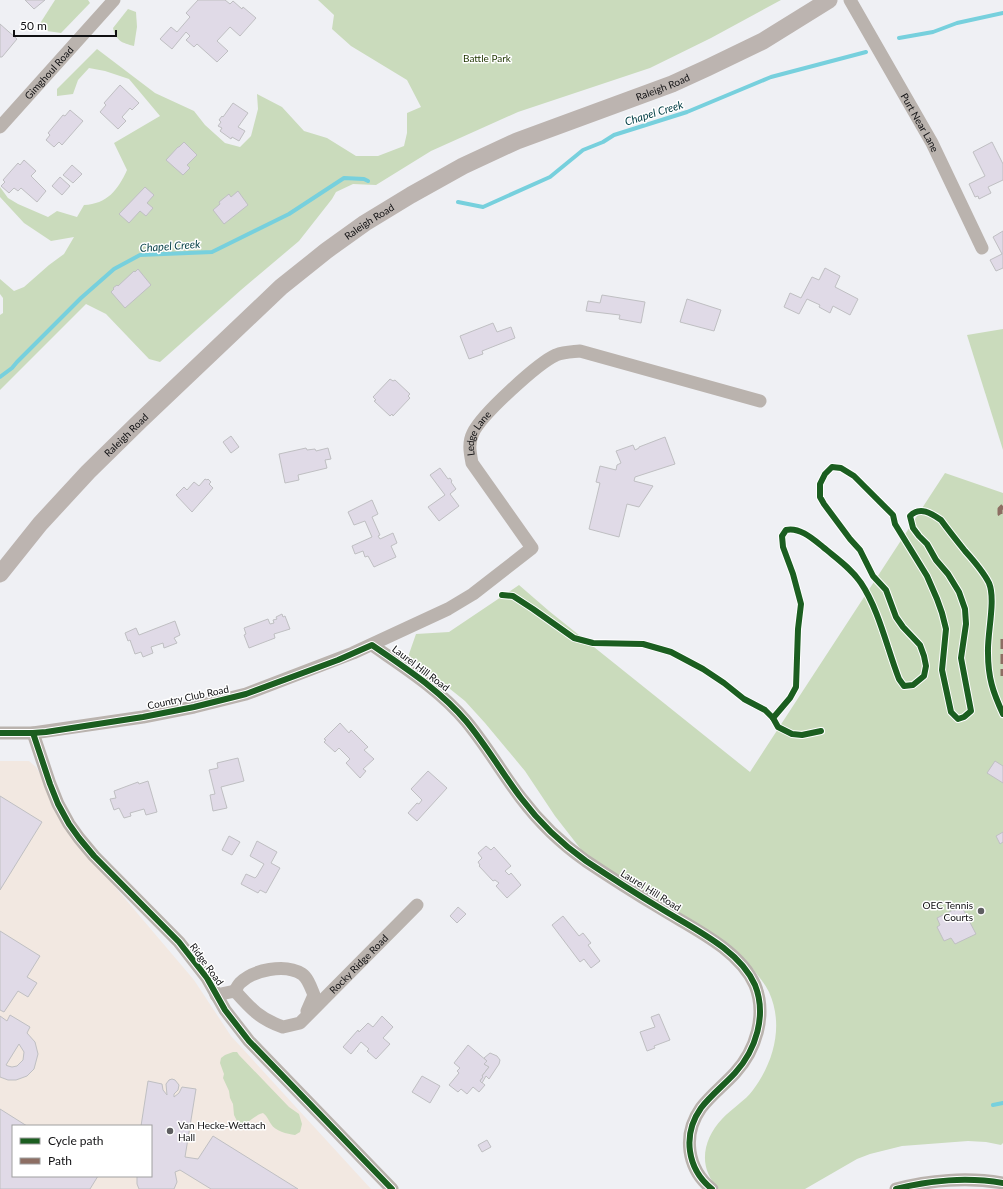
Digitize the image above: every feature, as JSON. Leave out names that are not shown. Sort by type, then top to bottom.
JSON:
[{"type":"main road","name":"Raleigh Road","points":[[0,574],[40,524],[88,472],[145,416],[280,287],[365,223],[463,166],[517,141],[672,84],[763,41],[829,0]]},
{"type":"street","name":"Gimghoul Road","points":[[0,127],[114,0]]},
{"type":"street","name":"Purt Near Lane","points":[[850,0],[932,144],[982,248]]},
{"type":"street","name":"Ledge Lane","points":[[372,645],[448,609],[473,594],[532,548],[472,463],[469,448],[473,432],[485,416],[523,379],[554,356],[565,352],[580,351],[760,400]]},
{"type":"street","name":"Country Club Road","points":[[0,733],[33,733],[143,718],[194,708],[246,694],[338,660],[372,645]]},
{"type":"street","name":"Laurel Hill Road","points":[[372,645],[418,677],[448,702],[465,719],[522,798],[567,846],[637,894],[723,948],[743,966],[750,975],[759,1000],[760,1012],[759,1027],[755,1040],[749,1053],[736,1072],[700,1110],[691,1129],[689,1148],[690,1157],[699,1174],[712,1189]]},
{"type":"street","name":"Ridge Road","points":[[33,733],[58,804],[72,829],[94,856],[179,942],[207,978],[225,1010],[249,1041],[392,1189]]},
{"type":"street","name":"Rocky Ridge Road","points":[[300,1022],[417,905]]},
{"type":"street","name":"Rocky Ridge Road","points":[[235,991],[240,983],[260,972],[275,968],[290,969],[302,974],[310,984],[314,995],[300,1022]]},
{"type":"street","points":[[216,995],[235,991],[254,1012],[273,1024],[283,1027],[300,1022]]},
{"type":"street","points":[[896,1189],[922,1183],[944,1181],[975,1180],[1003,1183]]},
{"type":"shaded area","points":[[0,761],[29,761],[36,767],[82,848],[194,980],[231,1036],[371,1189],[0,1189]]},
{"type":"green space","points":[[55,0],[88,0],[90,3],[61,33],[47,31],[39,25]]},
{"type":"green space","name":"Battle Park","points":[[318,0],[781,0],[711,38],[650,68],[518,112],[431,151],[376,185],[353,184],[336,192],[299,241],[160,362],[149,359],[106,314],[86,304],[0,390],[0,315],[3,313],[3,298],[0,294],[0,279],[14,291],[24,287],[64,254],[74,237],[51,241],[24,223],[0,197],[0,187],[8,198],[48,217],[57,211],[77,217],[84,205],[99,202],[111,195],[124,177],[127,170],[114,143],[160,116],[129,79],[105,71],[89,68],[78,80],[73,94],[57,96],[57,89],[97,49],[155,93],[194,111],[205,125],[225,143],[240,147],[251,136],[258,109],[257,94],[282,107],[304,131],[327,138],[356,156],[378,156],[404,146],[407,133],[407,113],[421,107],[407,80],[351,46],[332,29],[334,15]]},
{"type":"green space","points":[[128,9],[136,12],[137,27],[134,46],[120,41],[113,28]]},
{"type":"green space","points":[[1003,329],[1003,450],[967,335]]},
{"type":"green space","points":[[945,473],[1003,493],[1003,1143],[1001,1145],[968,1141],[902,1146],[857,1159],[805,1189],[719,1189],[712,1181],[705,1163],[707,1144],[710,1135],[722,1119],[753,1090],[766,1068],[771,1055],[776,1030],[776,1017],[769,992],[753,969],[590,861],[555,816],[525,771],[485,723],[465,701],[409,656],[409,654],[416,634],[449,632],[519,585],[549,611],[750,772]]},
{"type":"green space","points":[[233,1052],[237,1052],[289,1107],[299,1114],[302,1124],[300,1132],[295,1135],[278,1130],[270,1123],[263,1113],[257,1115],[242,1125],[237,1121],[234,1115],[233,1104],[229,1091],[223,1078],[224,1074],[220,1063],[221,1058]]},
{"type":"building","points":[[25,0],[45,0],[34,9]]},
{"type":"building","points":[[198,0],[225,0],[230,4],[233,1],[256,18],[240,36],[230,27],[217,41],[228,51],[217,62],[197,44],[194,47],[186,40],[190,36],[186,32],[172,49],[160,39],[171,27],[177,32],[190,17],[186,13]]},
{"type":"building","points":[[0,24],[17,39],[2,57],[0,57]]},
{"type":"building","points":[[120,85],[139,103],[132,110],[130,108],[122,117],[126,121],[118,129],[100,112],[106,105],[104,103]]},
{"type":"building","points":[[233,103],[248,113],[238,127],[245,131],[239,141],[232,137],[231,139],[220,131],[222,128],[218,126],[221,122],[219,120]]},
{"type":"building","points":[[70,110],[83,121],[62,145],[59,142],[54,147],[46,140],[50,135],[48,133],[63,115],[65,116]]},
{"type":"building","points":[[184,142],[197,155],[187,165],[190,168],[183,175],[166,160]]},
{"type":"building","points":[[992,142],[1003,164],[1003,180],[988,187],[991,193],[979,199],[978,196],[975,197],[969,184],[985,176],[973,152]]},
{"type":"building","points":[[24,160],[36,171],[31,176],[46,191],[37,202],[21,188],[18,191],[14,188],[9,193],[1,186],[5,182],[3,180],[18,163],[20,165]]},
{"type":"building","points":[[72,165],[82,174],[73,183],[63,175]]},
{"type":"building","points":[[60,177],[70,186],[62,195],[52,186]]},
{"type":"building","points":[[145,187],[154,195],[147,203],[153,208],[146,216],[140,211],[129,223],[119,214]]},
{"type":"building","points":[[238,191],[248,205],[224,224],[213,210],[220,204],[219,202],[229,194],[231,197]]},
{"type":"building","points":[[1003,231],[1003,268],[996,271],[990,260],[1002,254],[993,237]]},
{"type":"building","points":[[825,268],[840,276],[835,287],[858,299],[850,315],[833,306],[830,313],[819,307],[820,305],[807,299],[799,314],[784,307],[790,293],[801,298],[812,277],[819,280]]},
{"type":"building","points":[[138,269],[151,285],[125,308],[111,292],[114,289],[113,288],[117,285],[118,286]]},
{"type":"building","points":[[602,295],[645,302],[641,323],[619,319],[620,315],[586,311],[588,301],[600,303]]},
{"type":"building","points":[[687,299],[721,310],[714,331],[680,322]]},
{"type":"building","points":[[493,323],[497,332],[511,327],[515,338],[482,351],[483,354],[469,359],[460,336]]},
{"type":"building","points":[[390,379],[393,381],[395,380],[410,394],[408,396],[410,398],[393,416],[392,414],[390,416],[374,401],[376,400],[373,397]]},
{"type":"building","points":[[231,436],[239,447],[231,453],[223,442]]},
{"type":"building","points":[[665,437],[675,464],[635,477],[634,481],[653,486],[639,507],[627,504],[619,537],[589,529],[600,483],[596,482],[600,466],[616,470],[617,465],[621,463],[616,451],[633,445],[635,450]]},
{"type":"building","points":[[306,448],[307,450],[315,449],[316,451],[328,448],[331,459],[325,460],[327,468],[298,475],[299,480],[285,483],[279,454]]},
{"type":"building","points":[[440,468],[448,479],[450,478],[456,489],[450,494],[459,506],[439,521],[428,507],[445,495],[430,475]]},
{"type":"building","points":[[205,479],[208,479],[211,482],[209,484],[213,488],[192,512],[176,495],[184,487],[187,490],[194,482],[199,486]]},
{"type":"building","points":[[372,500],[378,514],[372,517],[380,535],[378,536],[380,539],[393,533],[397,543],[391,546],[396,557],[374,567],[368,556],[365,557],[363,551],[355,554],[352,546],[372,537],[365,521],[354,525],[348,512]]},
{"type":"building","points":[[282,614],[283,617],[285,616],[290,629],[274,634],[275,638],[249,648],[244,635],[246,634],[244,628],[268,619],[270,624],[274,623],[273,620],[277,619],[276,617]]},
{"type":"building","points":[[175,621],[180,635],[174,638],[177,643],[164,648],[163,643],[151,647],[153,653],[143,657],[141,652],[135,654],[130,640],[128,641],[125,633],[136,628],[139,635]]},
{"type":"building","points":[[340,723],[349,733],[351,730],[368,747],[364,750],[374,759],[363,769],[366,771],[360,778],[346,763],[350,759],[339,748],[335,752],[324,742],[326,740],[324,739]]},
{"type":"building","points":[[238,758],[244,781],[221,787],[227,808],[213,811],[210,795],[215,794],[209,770],[218,768],[217,763]]},
{"type":"building","points":[[995,761],[1003,766],[1003,783],[987,773]]},
{"type":"building","points":[[428,771],[447,788],[417,821],[408,813],[417,803],[419,804],[422,800],[411,789]]},
{"type":"building","points":[[148,781],[157,812],[146,815],[144,809],[130,813],[131,816],[124,818],[119,808],[114,810],[110,799],[116,798],[114,791],[138,782],[139,784]]},
{"type":"building","points":[[0,796],[42,822],[0,890]]},
{"type":"building","points":[[1003,832],[1003,842],[1000,844],[996,836]]},
{"type":"building","points":[[229,836],[240,842],[232,855],[222,850]]},
{"type":"building","points":[[257,841],[277,852],[271,863],[280,868],[266,893],[260,890],[258,893],[241,884],[246,874],[255,878],[264,864],[250,856]]},
{"type":"building","points":[[486,846],[491,850],[494,847],[511,866],[505,871],[509,875],[511,873],[521,885],[507,898],[496,886],[499,883],[495,880],[493,881],[479,866],[480,865],[478,862],[482,858],[478,853]]},
{"type":"building","points":[[458,907],[466,914],[457,923],[450,916]]},
{"type":"building","points":[[962,907],[976,934],[955,944],[951,938],[944,941],[937,927],[940,925],[937,918]]},
{"type":"building","points":[[563,916],[579,936],[583,933],[591,943],[588,945],[600,961],[591,968],[584,959],[580,962],[552,925]]},
{"type":"building","points":[[0,931],[40,956],[27,977],[37,983],[28,997],[18,991],[4,1012],[0,1010]]},
{"type":"building","points":[[659,1014],[670,1040],[654,1046],[655,1048],[647,1051],[640,1032],[655,1027],[651,1017]]},
{"type":"building","points":[[10,1015],[30,1027],[27,1033],[35,1042],[38,1054],[34,1069],[27,1076],[16,1080],[8,1080],[0,1077],[0,1016],[7,1021]],"holes":[[[19,1044],[24,1052],[23,1060],[17,1066],[12,1067],[6,1065]]]},
{"type":"building","points":[[382,1016],[393,1027],[383,1038],[390,1044],[376,1059],[367,1051],[369,1049],[361,1042],[351,1054],[343,1047],[358,1030],[359,1032],[368,1023],[373,1027]]},
{"type":"building","points":[[468,1045],[487,1061],[484,1064],[489,1067],[480,1081],[485,1085],[479,1092],[473,1087],[467,1094],[461,1089],[458,1092],[449,1085],[459,1073],[457,1071],[460,1068],[454,1063]]},
{"type":"building","points":[[490,1053],[497,1056],[500,1060],[499,1064],[489,1079],[486,1076],[482,1083],[480,1081],[483,1077],[482,1076],[489,1067],[484,1064],[487,1061],[484,1058]]},
{"type":"building","points":[[422,1076],[440,1086],[430,1103],[412,1092]]},
{"type":"building","name":"Van Hecke-Wettach Hall","points":[[169,1080],[175,1080],[179,1085],[174,1097],[179,1093],[182,1087],[196,1089],[185,1157],[198,1159],[213,1136],[298,1189],[211,1189],[180,1170],[175,1172],[177,1182],[174,1189],[139,1189],[137,1177],[152,1177],[152,1125],[141,1125],[148,1081],[162,1084],[163,1090],[167,1095],[166,1084]]},
{"type":"building","points":[[0,1109],[25,1125],[12,1125],[12,1177],[97,1177],[90,1189],[0,1189]]},
{"type":"building","points":[[487,1140],[491,1147],[482,1152],[478,1145]]},
{"type":"waterway","name":"Chapel Creek","points":[[899,38],[933,32],[957,23],[1003,13]]},
{"type":"waterway","name":"Chapel Creek","points":[[458,202],[483,207],[550,177],[583,150],[603,142],[614,135],[687,112],[771,77],[866,52]]},
{"type":"waterway","name":"Chapel Creek","points":[[0,377],[12,368],[81,298],[114,269],[140,255],[212,252],[289,214],[344,178],[364,179],[368,181]]},
{"type":"waterway","points":[[993,1105],[1003,1103]]},
{"type":"marked path","points":[[1003,506],[1000,509],[1000,514],[1003,518]]},
{"type":"marked path","points":[[1003,639],[1003,676]]},
{"type":"cycle path","points":[[773,718],[790,698],[796,687],[798,629],[801,604],[793,574],[783,547],[782,536],[786,530],[796,530],[811,537],[853,573],[861,583],[873,605],[899,679],[904,686],[913,685],[924,676],[926,666],[920,645],[896,617],[886,590],[873,576],[860,550],[850,539],[820,497],[820,484],[825,474],[832,467],[841,468],[854,476],[893,515],[895,524],[927,576],[937,599],[946,629],[942,670],[951,712],[958,719],[964,717],[971,711],[961,658],[966,624],[965,609],[959,592],[948,574],[936,560],[927,544],[913,528],[910,516],[918,511],[922,511],[941,520],[981,570],[989,583],[992,598],[988,645],[990,677],[1003,714]]},
{"type":"cycle path","points":[[502,595],[513,596],[574,638],[593,643],[643,644],[671,652],[703,669],[744,699],[765,710],[773,718],[778,727],[792,734],[802,735],[821,731]]},
{"type":"cycle path","points":[[0,733],[46,732],[143,717],[194,707],[246,694],[338,660],[372,645],[434,689],[456,710],[466,721],[528,807],[560,840],[586,861],[604,873],[641,897],[714,940],[748,972],[755,985],[760,1008],[754,1043],[749,1054],[735,1073],[701,1108],[691,1129],[690,1151],[693,1162],[697,1172],[712,1189]]},
{"type":"cycle path","points":[[33,733],[58,804],[79,838],[94,856],[179,942],[207,978],[225,1010],[249,1041],[392,1189]]},
{"type":"cycle path","points":[[896,1189],[922,1183],[949,1180],[976,1180],[1003,1183]]},
{"type":"place","name":"OEC Tennis Courts","points":[[981,911]]},
{"type":"place","name":"Van Hecke-Wettach Hall","points":[[170,1131]]}]
